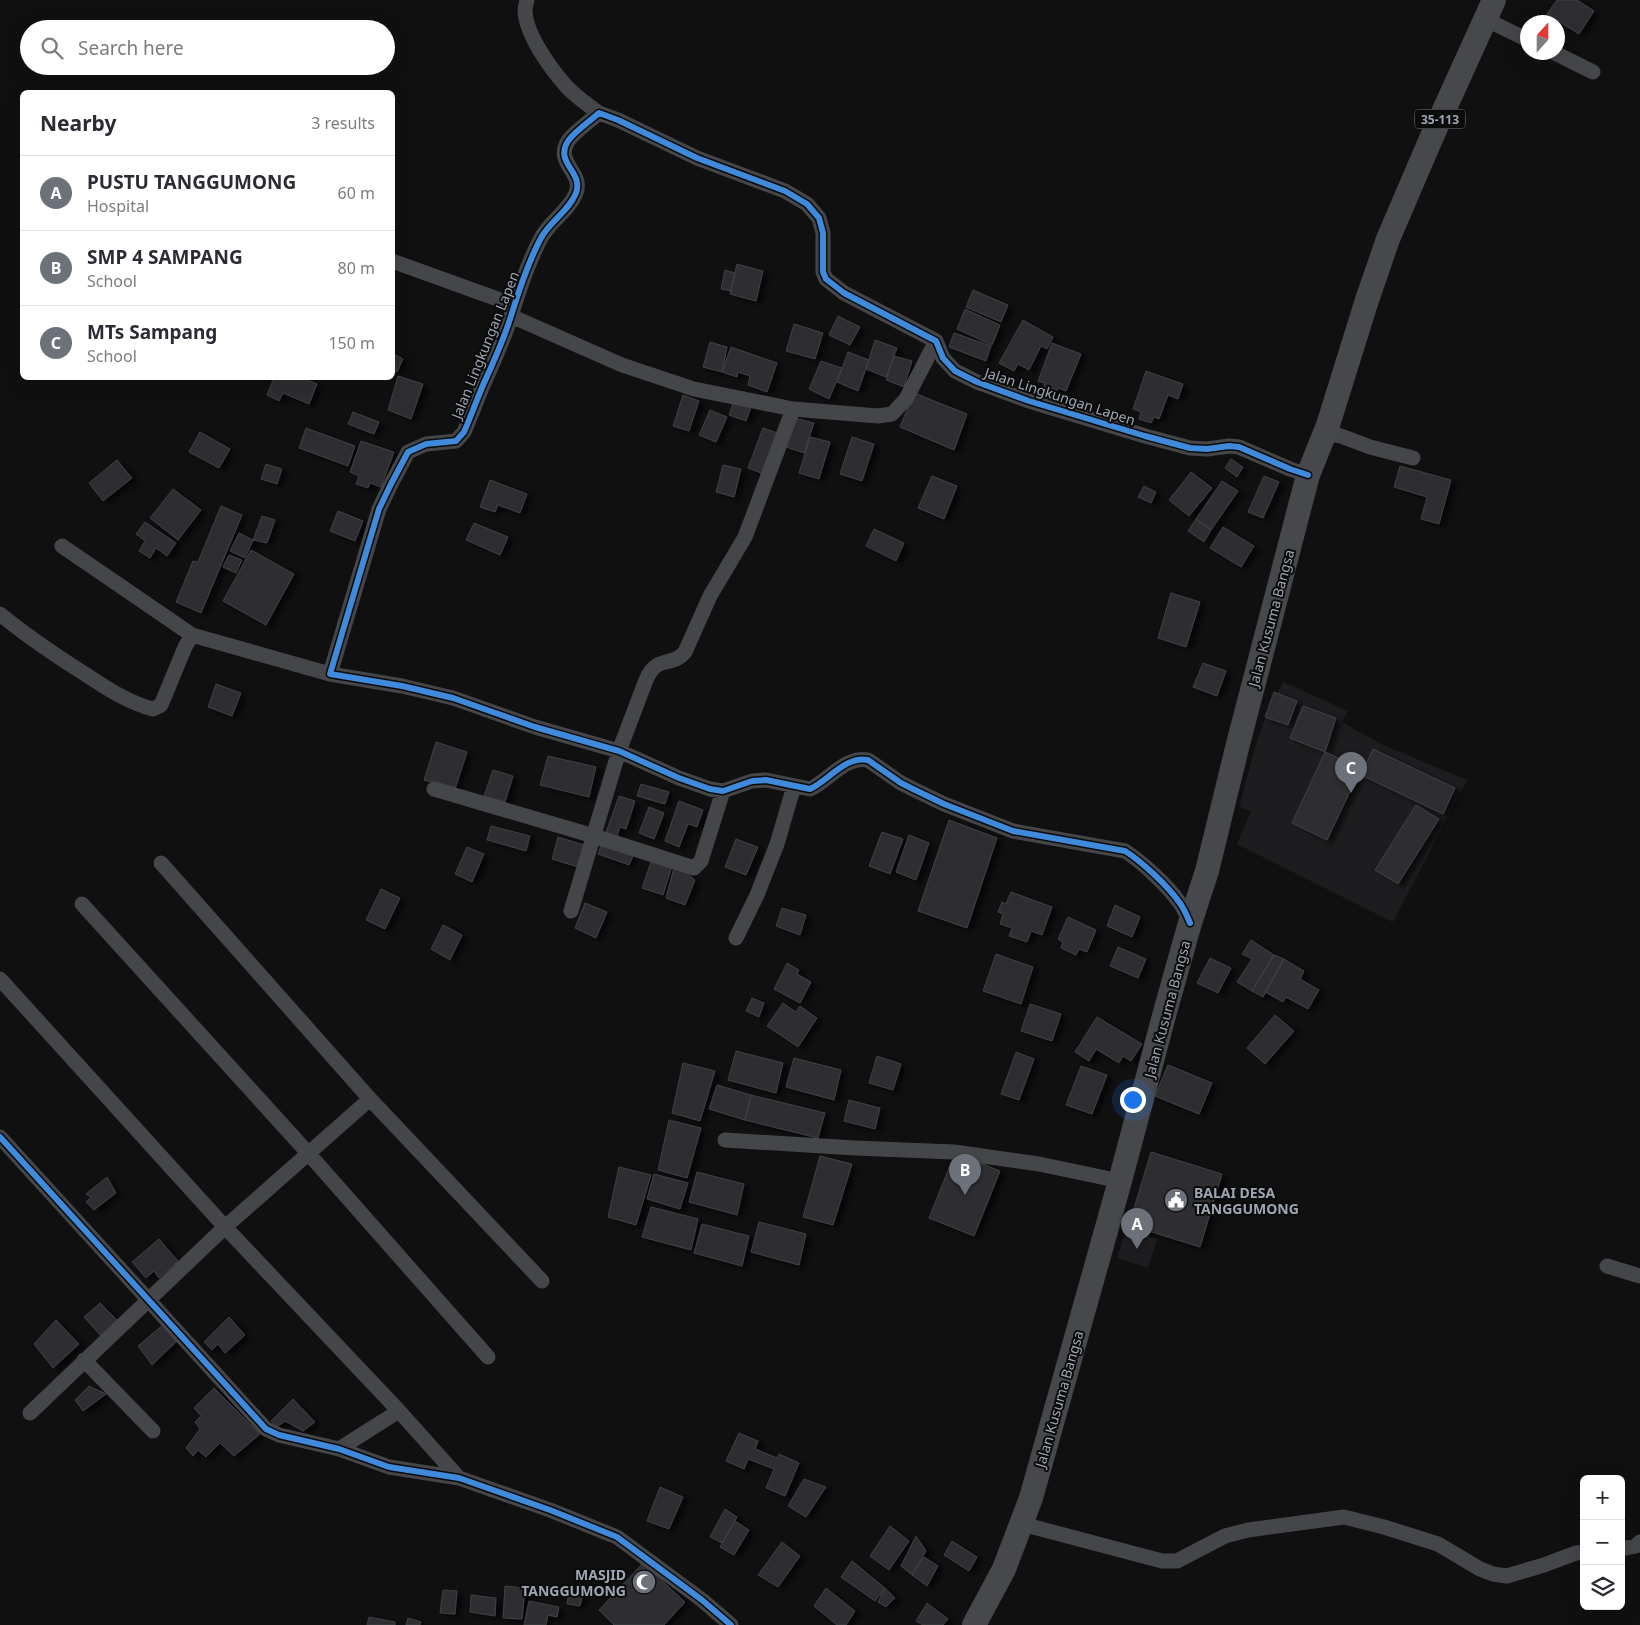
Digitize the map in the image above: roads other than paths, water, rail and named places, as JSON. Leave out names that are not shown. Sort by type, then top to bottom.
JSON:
[{"type":"main road","name":"Jalan Kusuma Bangsa","points":[[974,1625],[1004,1569],[1037,1479],[1190,922],[1207,871],[1308,475],[1324,433],[1388,239],[1489,10]]},
{"type":"street","points":[[527,0],[525,11],[532,34],[549,65],[567,87],[599,113],[618,120],[697,158],[785,191],[808,204],[819,218],[823,232],[822,272],[826,279],[844,293],[936,341]]},
{"type":"street","points":[[1489,10],[1520,34]]},
{"type":"street","points":[[1565,58],[1592,72]]},
{"type":"street","name":"Jalan Lingkungan Lapen","points":[[330,674],[379,509],[390,484],[408,452],[426,444],[456,441],[464,432],[542,236],[571,203],[578,187],[578,181],[565,160],[564,154],[567,143],[599,113]]},
{"type":"street","points":[[395,262],[512,310]]},
{"type":"street","name":"Jalan Lingkungan Lapen","points":[[512,310],[631,368],[694,389],[792,409],[878,416],[892,414],[906,399],[936,341]]},
{"type":"street","name":"Jalan Lingkungan Lapen","points":[[936,341],[943,358],[955,371],[978,382],[1029,401],[1190,448],[1239,447],[1308,475]]},
{"type":"street","points":[[571,911],[619,750],[650,670],[654,666],[678,658],[685,652],[710,596],[745,537],[792,409]]},
{"type":"street","points":[[1324,433],[1341,436],[1370,447],[1413,458]]},
{"type":"street","points":[[62,546],[192,635],[330,674],[425,691],[482,708],[535,727],[619,750],[679,778],[710,789],[723,790],[752,781],[766,780],[812,788],[851,762],[862,759],[868,760],[914,790],[1013,831],[1125,851],[1179,902],[1190,922]]},
{"type":"street","points":[[0,614],[36,643],[103,686],[153,709],[161,705],[185,646],[192,635]]},
{"type":"street","points":[[736,938],[757,895],[778,844],[794,786]]},
{"type":"street","points":[[434,789],[594,836],[694,868],[701,862],[723,790]]},
{"type":"street","points":[[161,863],[370,1099],[542,1281]]},
{"type":"street","points":[[82,904],[308,1153],[488,1357]]},
{"type":"street","points":[[0,979],[225,1227],[399,1411],[459,1478]]},
{"type":"street","points":[[30,1413],[225,1227],[370,1099]]},
{"type":"street","points":[[0,1137],[266,1429],[279,1435],[339,1450],[389,1467],[459,1478],[550,1510],[617,1537],[702,1600],[730,1625]]},
{"type":"street","points":[[725,1140],[954,1152],[1039,1164],[1120,1181]]},
{"type":"street","points":[[1607,1266],[1640,1276]]},
{"type":"street","points":[[84,1360],[153,1431]]},
{"type":"street","points":[[339,1450],[399,1411]]},
{"type":"street","points":[[1022,1524],[1162,1561],[1177,1562],[1224,1536],[1248,1530],[1344,1517],[1438,1544],[1480,1569],[1507,1576],[1580,1552]]},
{"type":"street","points":[[1625,1548],[1636,1546],[1640,1542]]},
{"type":"place","name":"MTs Sampang","points":[[1351,793]]},
{"type":"place","name":"SMP 4 SAMPANG","points":[[965,1195]]},
{"type":"place","name":"BALAI DESA TANGGUMONG","points":[[1176,1200]]},
{"type":"place","name":"PUSTU TANGGUMONG","points":[[1137,1249]]},
{"type":"place","name":"MASJID TANGGUMONG","points":[[644,1582]]}]
